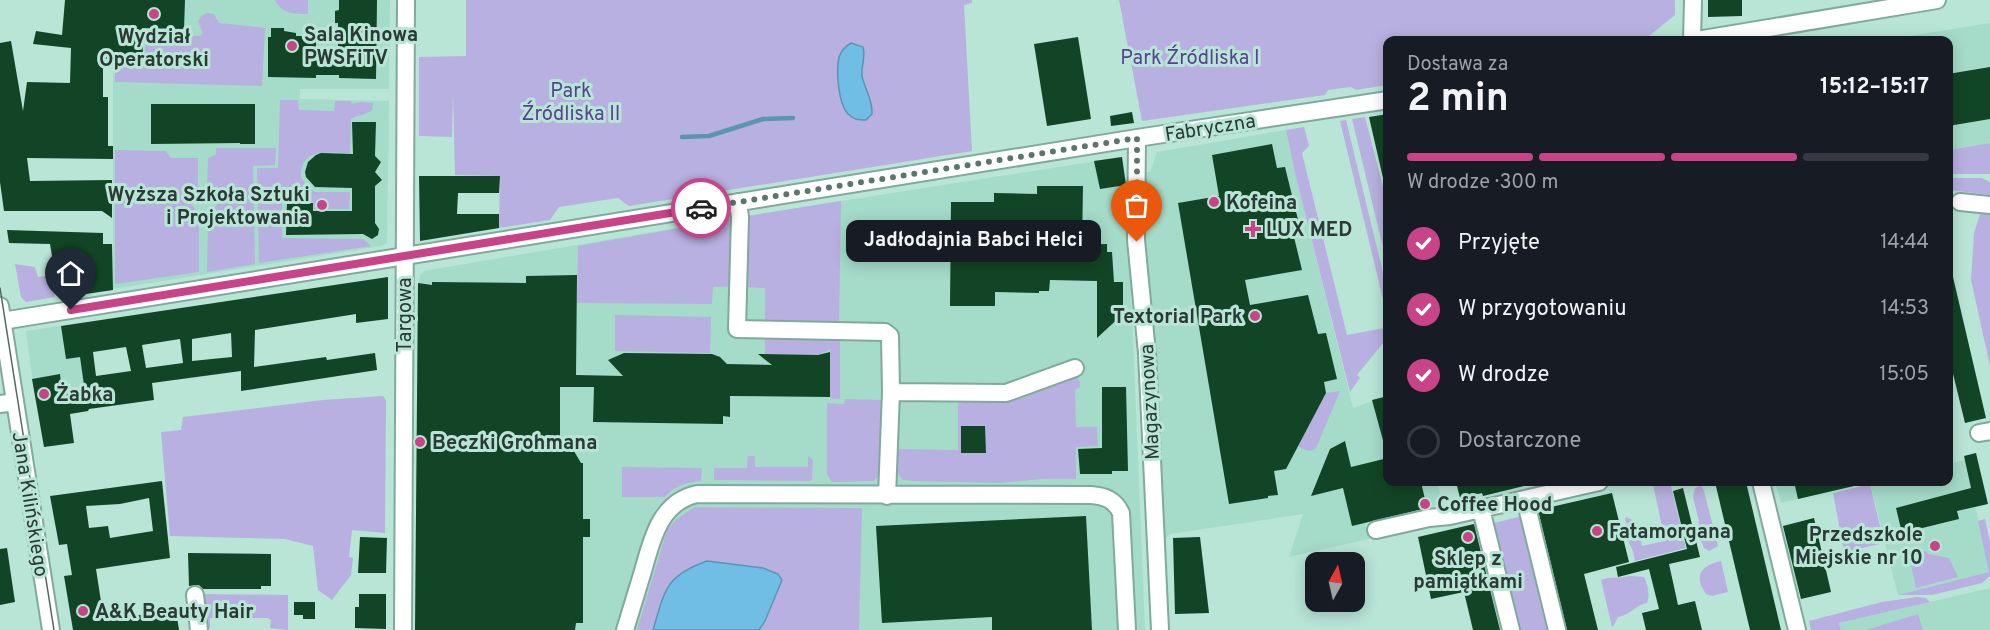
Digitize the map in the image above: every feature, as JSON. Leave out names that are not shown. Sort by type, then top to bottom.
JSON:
[{"type":"street","name":"Targowa","points":[[403,630],[406,0]]},
{"type":"street","points":[[1692,36],[1693,0]]},
{"type":"street","points":[[1720,36],[1914,2],[1938,0]]},
{"type":"street","name":"Fabryczna","points":[[1,314],[404,255],[1383,100]]},
{"type":"street","name":"Magazynowa","points":[[1137,138],[1136,240],[1147,353],[1160,630]]},
{"type":"street","points":[[738,202],[740,217],[737,329],[885,332],[890,336],[891,392],[887,495]]},
{"type":"street","points":[[1960,202],[1990,205]]},
{"type":"street","name":"Jana Kilińskiego","points":[[1,314],[8,403],[51,630]]},
{"type":"street","points":[[891,392],[1006,393],[1075,368]]},
{"type":"street","points":[[1376,530],[1582,486]]},
{"type":"street","points":[[1762,486],[1797,630]]},
{"type":"street","points":[[625,630],[654,532],[671,508],[687,496],[697,494],[1091,495],[1108,498],[1118,506],[1121,513],[1127,630]]},
{"type":"street","points":[[1525,499],[1557,630]]},
{"type":"street","points":[[1481,509],[1510,630]]},
{"type":"street","points":[[195,595],[199,630]]},
{"type":"shaded area","points":[[113,0],[390,0],[389,89],[300,89],[300,99],[389,101],[387,243],[381,246],[113,289]]},
{"type":"shaded area","points":[[1990,23],[1990,143],[1953,149],[1953,36],[1909,36]]},
{"type":"shaded area","name":"Textorial Park","points":[[1286,130],[1353,408],[1383,397],[1383,486],[1438,486],[1443,505],[1365,523],[1369,539],[1289,557],[1303,514],[1170,534],[1162,542],[1145,258],[1146,172],[1150,172],[1157,152]]},
{"type":"shaded area","points":[[1122,157],[1129,202],[1145,630],[415,630],[419,281],[424,271],[740,217]]},
{"type":"shaded area","points":[[86,322],[96,376],[93,376],[95,390],[35,398],[26,331]]},
{"type":"shaded area","name":"Przedszkole Miejskie nr 10","points":[[1965,460],[1990,572],[1898,595],[1871,486],[1953,486],[1953,463]]},
{"type":"shaded area","points":[[1776,486],[1853,486],[1781,503]]},
{"type":"shaded area","points":[[1990,588],[1990,630],[1841,630],[1839,623]]},
{"type":"green space","points":[[275,0],[308,0],[308,14],[285,11]]},
{"type":"green space","name":"Park Źródliska II","points":[[466,0],[972,0],[972,3],[964,5],[972,151],[629,206],[618,198],[559,207],[550,220],[499,228],[500,176],[455,175],[453,94],[452,137],[419,136],[419,57],[466,56]]},
{"type":"green space","name":"Park Źródliska I","points":[[1119,0],[1675,0],[1675,15],[1649,36],[1383,36],[1383,86],[1356,90],[1351,87],[1328,90],[1325,95],[1142,121]]},
{"type":"green space","points":[[207,13],[214,14],[219,23],[265,28],[262,86],[115,82],[115,61],[145,61],[146,35],[200,36],[203,33],[198,22],[201,16]]},
{"type":"green space","points":[[280,100],[298,100],[299,110],[334,111],[335,101],[351,101],[352,104],[373,103],[372,110],[351,119],[350,153],[325,153],[310,156],[302,167],[301,177],[307,187],[315,192],[350,192],[349,209],[314,209],[313,202],[282,202],[282,238],[363,239],[371,246],[259,263],[257,168],[278,168]]},
{"type":"green space","points":[[1365,117],[1383,187],[1383,247],[1352,119]]},
{"type":"green space","points":[[1346,120],[1383,273],[1383,299],[1340,121]]},
{"type":"green space","points":[[1304,127],[1309,146],[1302,153],[1347,335],[1383,328],[1383,343],[1357,375],[1360,378],[1350,392],[1295,173],[1286,130]]},
{"type":"green space","points":[[1990,143],[1990,174],[1953,174],[1953,149]]},
{"type":"green space","points":[[216,148],[276,148],[275,165],[253,166],[255,264],[207,272],[208,213],[216,206],[214,195],[207,191],[208,158],[216,155]]},
{"type":"green space","points":[[115,150],[166,151],[171,158],[198,158],[198,190],[193,194],[191,204],[199,213],[199,272],[115,284]]},
{"type":"green space","points":[[1953,178],[1982,178],[1990,182],[1990,195],[1953,190]]},
{"type":"green space","points":[[841,201],[839,326],[765,326],[765,288],[746,287],[748,216]]},
{"type":"green space","points":[[1981,211],[1990,212],[1990,366],[1971,280],[1974,233]]},
{"type":"green space","points":[[731,219],[729,287],[713,287],[712,304],[577,303],[578,246]]},
{"type":"green space","points":[[15,264],[35,267],[38,277],[52,275],[55,297],[26,302],[21,297]]},
{"type":"green space","points":[[615,315],[711,317],[710,353],[615,351]]},
{"type":"green space","points":[[765,337],[840,339],[840,399],[830,397],[831,349],[818,355],[765,354]]},
{"type":"green space","points":[[1074,376],[1080,383],[1080,387],[1075,390],[1076,427],[1097,427],[1098,446],[1076,447],[1076,479],[1041,479],[1000,483],[915,481],[903,480],[898,473],[895,449],[958,450],[958,399],[1023,398],[1064,378]]},
{"type":"green space","points":[[1340,391],[1316,448],[1309,451],[1298,446],[1326,393]]},
{"type":"green space","points":[[383,396],[386,400],[385,533],[352,530],[349,557],[353,558],[351,575],[332,600],[318,590],[313,546],[285,539],[170,536],[161,432],[181,430],[183,417],[323,400]]},
{"type":"green space","points":[[845,399],[882,400],[881,468],[880,476],[873,481],[832,482],[827,474],[827,403],[844,404]]},
{"type":"green space","points":[[748,456],[755,456],[755,467],[808,467],[808,456],[813,460],[812,480],[714,480],[714,468],[747,468]]},
{"type":"green space","points":[[622,467],[702,468],[701,481],[682,485],[665,497],[622,497]]},
{"type":"green space","points":[[1653,486],[1671,486],[1686,548],[1635,561],[1625,534],[1628,525],[1626,517],[1637,522],[1642,546],[1665,541]]},
{"type":"green space","points":[[1702,486],[1704,491],[1718,546],[1709,551],[1704,548],[1697,531],[1699,521],[1693,497],[1695,488]]},
{"type":"green space","points":[[1870,486],[1884,543],[1844,552],[1833,493]]},
{"type":"green space","points":[[695,507],[862,508],[859,630],[637,630],[667,530],[678,518]]},
{"type":"green space","points":[[1522,516],[1550,630],[1519,630],[1494,523]]},
{"type":"green space","points":[[1985,519],[1990,542],[1990,576],[1982,583],[1932,595],[1898,595],[1989,572],[1978,521]]},
{"type":"green space","points":[[1926,551],[1928,554],[1949,558],[1958,577],[1916,588],[1909,555]]},
{"type":"green space","points":[[1721,561],[1728,592],[1712,596],[1706,594],[1700,582],[1701,572],[1708,566]]},
{"type":"green space","points":[[1630,576],[1644,577],[1648,591],[1647,603],[1618,617],[1612,627],[1601,580]]},
{"type":"green space","points":[[201,594],[288,595],[288,630],[270,628],[271,620],[268,618],[210,618],[210,628],[206,629]]},
{"type":"green space","points":[[1917,597],[1926,598],[1930,602],[1839,623],[1841,630],[1811,630],[1809,621],[1882,602]]},
{"type":"green space","points":[[1918,614],[1923,630],[1866,630]]},
{"type":"water","points":[[851,43],[863,47],[864,51],[862,76],[872,109],[872,114],[866,120],[857,119],[848,114],[840,95],[839,57]]},
{"type":"water","points":[[707,561],[763,568],[778,574],[782,580],[759,630],[653,630],[669,586],[683,572]]},
{"type":"building","points":[[65,0],[185,0],[184,29],[142,28],[143,59],[103,59],[103,97],[108,97],[108,146],[113,146],[113,159],[27,158],[30,181],[112,180],[112,218],[102,211],[4,211],[0,182],[0,43],[11,41],[23,111],[27,82],[70,83],[71,48],[33,44],[36,31],[62,35]]},
{"type":"building","points":[[339,0],[377,0],[376,79],[339,78],[339,75],[316,75],[316,78],[268,77],[268,37],[271,37],[271,28],[284,28],[284,31],[296,33],[296,36],[303,36],[303,38],[316,38],[316,55],[338,55],[338,23],[335,23],[335,11],[339,10]]},
{"type":"building","points":[[1708,0],[1742,0],[1742,16],[1708,17]]},
{"type":"building","points":[[1078,37],[1091,119],[1047,126],[1034,44]]},
{"type":"building","points":[[1990,67],[1990,119],[1953,125],[1953,73]]},
{"type":"building","points":[[151,104],[255,104],[255,144],[151,144]]},
{"type":"building","points":[[1132,112],[1134,123],[1111,126],[1110,116]]},
{"type":"building","points":[[1383,115],[1383,178],[1369,117]]},
{"type":"building","points":[[352,122],[376,122],[375,156],[381,162],[375,172],[382,180],[375,186],[375,223],[379,229],[378,235],[372,239],[363,234],[286,235],[287,202],[313,203],[313,211],[352,211],[352,188],[315,187],[306,177],[305,172],[308,162],[321,153],[353,154]]},
{"type":"building","name":"Textorial Park","points":[[1272,144],[1277,168],[1285,167],[1301,232],[1293,233],[1302,270],[1245,280],[1250,305],[1308,295],[1318,334],[1326,333],[1337,379],[1324,382],[1326,393],[1286,469],[1274,471],[1278,495],[1229,504],[1178,203],[1219,196],[1212,155]]},
{"type":"building","points":[[1122,157],[1126,185],[1100,189],[1094,161]]},
{"type":"building","points":[[419,176],[500,176],[499,193],[458,193],[457,214],[499,214],[499,228],[420,241]]},
{"type":"building","points":[[1037,186],[1083,186],[1082,245],[1107,244],[1107,252],[1112,252],[1114,282],[1123,282],[1123,314],[1097,338],[1097,281],[1050,280],[1049,291],[1039,291],[1039,293],[995,292],[995,306],[950,306],[951,202],[994,202],[994,193],[1037,194]]},
{"type":"building","points":[[7,230],[103,233],[103,244],[112,244],[113,290],[59,298],[50,244],[9,243]]},
{"type":"building","points":[[577,275],[576,375],[623,376],[608,360],[624,353],[712,354],[720,357],[727,364],[772,365],[758,354],[818,355],[830,352],[830,397],[730,396],[730,417],[723,416],[723,424],[593,422],[594,387],[560,387],[560,441],[568,441],[583,463],[583,519],[590,519],[590,537],[583,537],[583,623],[576,623],[575,630],[415,630],[418,283],[432,285],[432,282],[526,283],[526,276]]},
{"type":"building","points":[[388,277],[388,319],[356,323],[356,314],[255,330],[254,367],[375,353],[377,370],[241,391],[241,371],[152,383],[154,400],[89,409],[70,414],[74,443],[44,447],[32,379],[60,374],[62,394],[85,392],[80,357],[66,359],[61,326]],"holes":[[[231,333],[232,357],[192,361],[192,339]],[[180,339],[183,363],[146,368],[142,345]],[[126,347],[131,371],[96,376],[93,352]]]},
{"type":"building","points":[[1953,277],[1986,418],[1965,423],[1953,374]]},
{"type":"building","points":[[1102,387],[1126,387],[1128,471],[1112,471],[1112,474],[1080,474],[1078,449],[1102,448]]},
{"type":"building","points":[[1383,397],[1383,440],[1372,400]]},
{"type":"building","points":[[961,426],[985,426],[986,453],[961,453]]},
{"type":"building","points":[[1345,441],[1351,467],[1383,459],[1383,486],[1422,486],[1427,508],[1352,526],[1343,488],[1311,496],[1330,449]]},
{"type":"building","points":[[1976,453],[1988,504],[1957,511],[1959,519],[1902,533],[1896,508],[1971,488],[1964,456]]},
{"type":"building","points":[[162,481],[170,558],[96,569],[104,621],[164,611],[166,619],[177,617],[179,630],[73,630],[64,576],[72,575],[67,544],[59,545],[50,496]],"holes":[[[149,498],[153,531],[110,538],[108,526],[89,528],[86,506],[120,504]]]},
{"type":"building","points":[[1457,486],[1524,486],[1483,496],[1482,493],[1460,498]]},
{"type":"building","points":[[1716,486],[1747,486],[1781,630],[1750,630]]},
{"type":"building","points":[[1795,486],[1854,486],[1798,499]]},
{"type":"building","points":[[1683,488],[1700,557],[1669,564],[1678,605],[1695,601],[1702,630],[1646,630],[1642,613],[1659,609],[1649,569],[1618,577],[1616,567],[1687,549],[1673,491]]},
{"type":"building","points":[[1612,493],[1629,562],[1584,574],[1598,630],[1567,630],[1538,510]]},
{"type":"building","points":[[1086,516],[1092,630],[992,630],[992,617],[882,623],[876,526]]},
{"type":"building","points":[[1814,518],[1831,592],[1801,599],[1783,526]]},
{"type":"building","points":[[1474,524],[1500,630],[1473,630],[1464,592],[1431,599],[1418,537]]},
{"type":"building","points":[[360,537],[387,538],[386,573],[358,573]]},
{"type":"building","points":[[1200,537],[1209,613],[1175,614],[1173,538]]},
{"type":"building","points":[[7,548],[15,602],[0,605],[0,549]]},
{"type":"building","points":[[188,553],[271,554],[271,586],[261,586],[261,589],[203,589],[199,585],[189,586]]},
{"type":"building","points":[[359,594],[386,594],[386,629],[355,628],[355,607],[359,607]]},
{"type":"building","points":[[294,602],[315,602],[315,619],[303,619],[303,615],[294,615]]},
{"type":"waterway","points":[[682,137],[709,136],[763,119],[793,118]]},
{"type":"tram line","points":[[0,288],[54,630]]},
{"type":"way so far","points":[[701,208],[1137,138],[1137,242]]},
{"type":"place","name":"Wydział Operatorski","points":[[154,14]]},
{"type":"place","name":"Sala Kinowa PWSFiTV","points":[[292,46]]},
{"type":"place","name":"Kofeina","points":[[1214,202]]},
{"type":"place","name":"Wyższa Szkoła Sztuki i Projektowania","points":[[322,205]]},
{"type":"place","name":"LUX MED","points":[[1253,229]]},
{"type":"place","name":"Jadłodajnia Babci Helci","points":[[1137,242]]},
{"type":"place","name":"Textorial Park","points":[[1255,316]]},
{"type":"place","name":"Żabka","points":[[44,394]]},
{"type":"place","name":"Beczki Grohmana","points":[[420,442]]},
{"type":"place","name":"Coffee Hood","points":[[1425,504]]},
{"type":"place","name":"Fatamorgana","points":[[1597,531]]},
{"type":"place","name":"Sklep z pamiątkami","points":[[1468,537]]},
{"type":"place","name":"Przedszkole Miejskie nr 10","points":[[1935,546]]},
{"type":"place","name":"A&K Beauty Hair","points":[[83,611]]},
{"type":"route","points":[[71,310],[701,208]]}]
